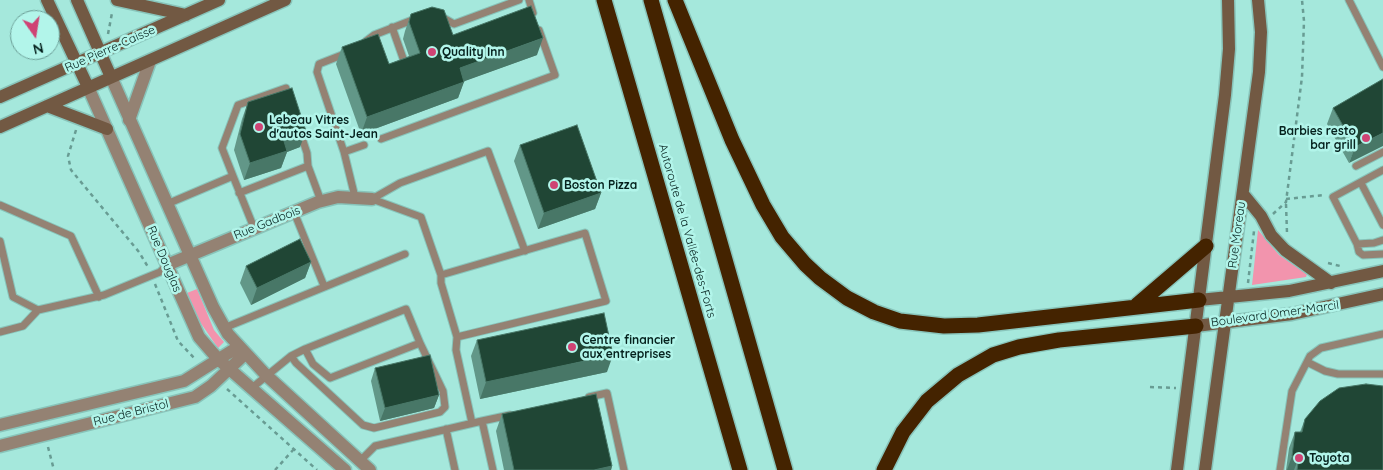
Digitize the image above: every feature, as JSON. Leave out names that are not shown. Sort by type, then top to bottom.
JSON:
[{"type":"highway","name":"Autoroute de la Vallée-des-Forts","points":[[604,0],[740,470]]},
{"type":"highway","points":[[651,0],[785,470]]},
{"type":"highway","points":[[675,0],[732,140],[763,205],[782,237],[799,257],[820,278],[847,298],[893,319],[944,326],[978,325],[1137,305],[1199,300]]},
{"type":"highway","points":[[1137,305],[1206,246]]},
{"type":"highway","points":[[884,470],[902,432],[927,401],[958,375],[993,355],[1019,347],[1059,340],[1196,326]]},
{"type":"main road","name":"Rue Douglas","points":[[47,0],[88,87]]},
{"type":"main road","name":"Rue Douglas","points":[[77,0],[110,77]]},
{"type":"main road","points":[[116,0],[186,15]]},
{"type":"main road","name":"Rue Pierre-Caisse","points":[[0,98],[219,0]]},
{"type":"main road","name":"Rue Pierre-Caisse","points":[[0,127],[285,0]]},
{"type":"main road","points":[[1177,470],[1228,62],[1228,0]]},
{"type":"main road","name":"Rue Moreau","points":[[1205,470],[1259,72],[1261,32],[1258,0]]},
{"type":"main road","points":[[48,106],[107,129]]},
{"type":"main road","points":[[1243,194],[1261,216],[1271,235],[1285,250],[1331,283]]},
{"type":"main road","name":"Boulevard Omer-Marcil","points":[[1199,300],[1273,293],[1331,283],[1383,271]]},
{"type":"main road","name":"Boulevard Omer-Marcil","points":[[1196,326],[1292,314],[1383,294]]},
{"type":"street","points":[[129,120],[150,61]]},
{"type":"street","name":"Rue Douglas","points":[[110,77],[224,328],[242,350],[266,374],[365,466]]},
{"type":"street","name":"Rue Douglas","points":[[88,87],[194,328],[218,359],[253,387],[345,470]]},
{"type":"street","name":"Rue Gadbois","points":[[167,265],[321,201],[338,197],[372,199]]},
{"type":"street","name":"Rue de Bristol","points":[[0,425],[184,381],[218,359],[242,350]]},
{"type":"street","name":"Rue de Bristol","points":[[1,443],[195,397],[211,386],[229,368],[242,350]]},
{"type":"lane","points":[[434,15],[454,24],[519,0]]},
{"type":"lane","points":[[381,139],[555,74],[529,0]]},
{"type":"lane","points":[[1349,0],[1383,67]]},
{"type":"lane","points":[[355,197],[344,152],[316,70],[321,62],[358,49],[374,34],[424,16]]},
{"type":"lane","points":[[392,28],[404,61]]},
{"type":"lane","points":[[254,228],[222,148],[238,105],[286,88],[292,107]]},
{"type":"lane","points":[[298,125],[307,153],[308,166],[321,201]]},
{"type":"lane","points":[[344,152],[364,145]]},
{"type":"lane","points":[[372,199],[400,183],[488,151],[525,251]]},
{"type":"lane","points":[[1356,166],[1383,152]]},
{"type":"lane","points":[[239,192],[308,166]]},
{"type":"lane","points":[[1383,170],[1333,197],[1357,244],[1359,252],[1363,255],[1383,254]]},
{"type":"lane","points":[[167,204],[233,176]]},
{"type":"lane","points":[[1361,183],[1383,225]]},
{"type":"lane","points":[[372,199],[421,217],[441,275],[441,283],[458,337],[456,350],[472,423]]},
{"type":"lane","points":[[0,205],[71,236],[99,297]]},
{"type":"lane","points":[[294,212],[324,286]]},
{"type":"lane","points":[[441,275],[585,233],[606,301],[458,337]]},
{"type":"lane","points":[[1357,244],[1374,244],[1383,240]]},
{"type":"lane","points":[[0,241],[14,297],[38,310]]},
{"type":"lane","points":[[224,328],[405,254]]},
{"type":"lane","points":[[0,332],[23,326],[38,310],[99,297],[160,272],[167,265]]},
{"type":"lane","points":[[253,387],[266,374],[291,356],[406,309],[443,391],[446,407],[440,412],[374,428],[363,425],[296,364],[291,356]]},
{"type":"lane","points":[[1280,470],[1292,391],[1315,350],[1383,334]]},
{"type":"lane","points":[[305,349],[313,364],[330,378],[420,342]]},
{"type":"lane","points":[[1307,362],[1325,371],[1338,374],[1383,374]]},
{"type":"lane","points":[[578,400],[607,393],[624,470]]},
{"type":"lane","points":[[365,466],[375,446],[520,412]]},
{"type":"lane","points":[[482,421],[493,470]]},
{"type":"lane","points":[[446,429],[455,470]]},
{"type":"path","points":[[1288,236],[1285,223],[1286,201],[1302,77],[1304,21],[1302,0]]},
{"type":"path","name":"Rue Pierre-Caisse","points":[[104,35],[109,34],[112,13]]},
{"type":"path","name":"Rue Douglas","points":[[77,126],[68,156],[71,170],[139,252],[148,267]]},
{"type":"path","points":[[1286,201],[1307,195],[1321,194]]},
{"type":"path","points":[[1269,217],[1282,208],[1286,201]]},
{"type":"path","points":[[1248,286],[1256,228]]},
{"type":"path","points":[[1325,262],[1345,266]]},
{"type":"path","name":"Rue Douglas","points":[[154,283],[178,341],[197,362]]},
{"type":"path","points":[[1150,387],[1188,390]]},
{"type":"path","points":[[226,388],[317,470]]},
{"type":"path","points":[[47,443],[54,470]]},
{"type":"path","points":[[275,470],[294,449]]},
{"type":"shaded area","points":[[1258,230],[1279,255],[1307,274],[1306,277],[1252,285]]},
{"type":"shaded area","points":[[197,289],[214,330],[224,342],[218,348],[200,322],[187,293]]},
{"type":"building","points":[[531,6],[543,38],[460,68],[464,82],[367,117],[342,47],[378,34],[389,64],[420,53],[409,22],[411,14],[432,7],[444,10],[453,35]]},
{"type":"building","points":[[1383,79],[1383,133],[1355,147],[1333,108]]},
{"type":"building","points":[[292,88],[306,131],[283,138],[287,151],[250,163],[240,134],[248,102]]},
{"type":"building","name":"Boston Pizza","points":[[577,125],[601,193],[544,213],[520,145]]},
{"type":"building","points":[[300,239],[311,262],[257,288],[246,266]]},
{"type":"building","points":[[604,313],[613,355],[486,382],[477,340]]},
{"type":"building","points":[[430,355],[439,395],[385,408],[375,368]]},
{"type":"building","points":[[1366,384],[1383,386],[1383,470],[1297,470],[1299,457],[1292,456],[1295,432],[1302,432],[1305,419],[1320,401],[1339,388]]},
{"type":"building","points":[[596,394],[612,466],[594,470],[514,470],[502,414]]},
{"type":"place","name":"Quality Inn","points":[[432,52]]},
{"type":"place","name":"Lebeau Vitres d'autos Saint-Jean","points":[[259,127]]},
{"type":"place","name":"Barbies resto bar grill","points":[[1366,138]]},
{"type":"place","name":"Boston Pizza","points":[[554,185]]},
{"type":"place","name":"Centre financier aux entreprises","points":[[572,347]]},
{"type":"place","name":"Toyota","points":[[1299,458]]}]
